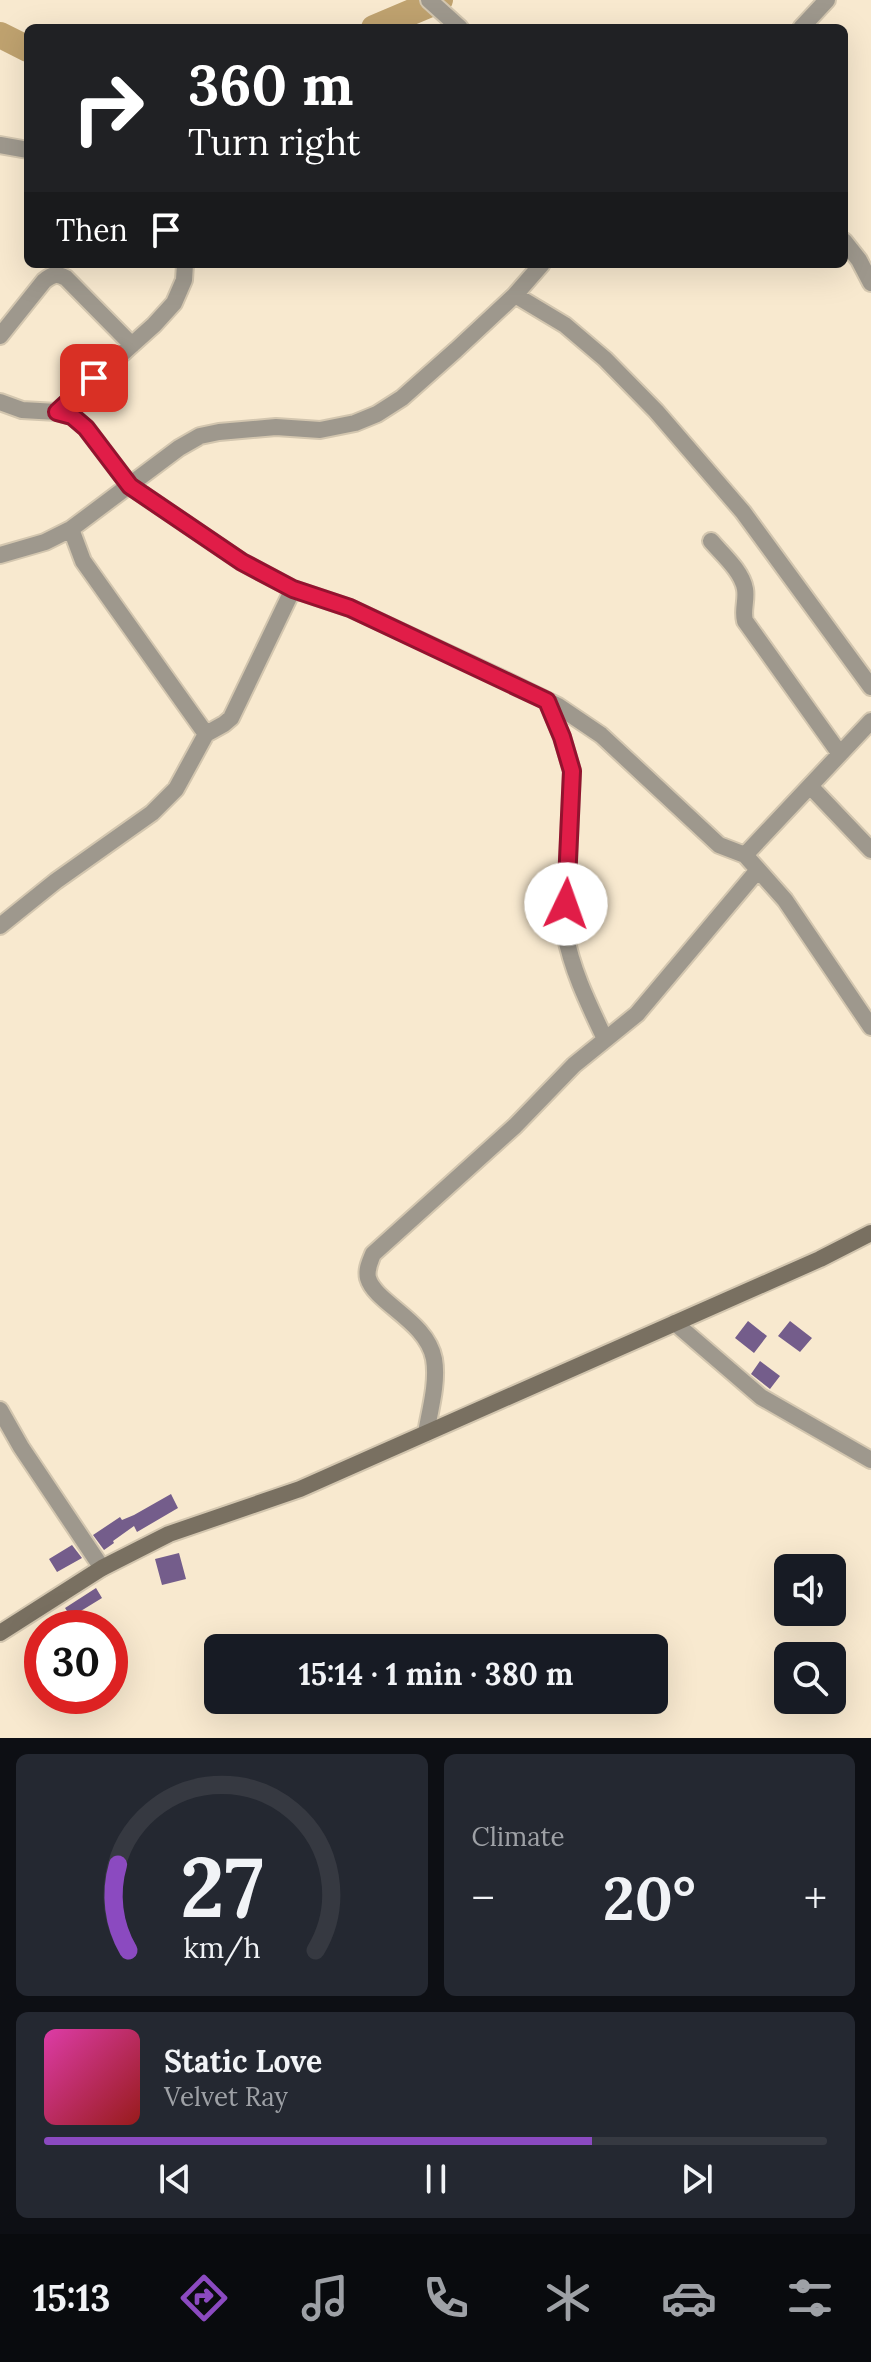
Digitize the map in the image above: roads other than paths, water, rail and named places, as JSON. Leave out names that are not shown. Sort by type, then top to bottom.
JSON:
[{"type":"street","points":[[429,0],[456,24]]},
{"type":"street","points":[[805,24],[827,0]]},
{"type":"street","points":[[0,145],[24,149]]},
{"type":"street","points":[[848,246],[871,283]]},
{"type":"street","points":[[57,412],[154,325],[174,303],[184,280],[185,268]]},
{"type":"street","points":[[0,555],[45,542],[71,529],[179,448],[200,436],[276,427],[320,430],[355,423],[377,414],[402,398],[515,295],[539,268]]},
{"type":"street","points":[[0,336],[44,281],[52,274],[58,274],[66,278],[132,345]]},
{"type":"street","points":[[515,295],[565,325],[605,359],[656,411],[743,512],[871,687]]},
{"type":"street","points":[[0,402],[22,410],[72,416],[86,428],[130,486],[242,562],[293,589],[350,608],[547,701],[601,735],[719,845],[745,855],[785,900],[871,1027]]},
{"type":"street","points":[[71,529],[83,561],[206,734]]},
{"type":"street","points":[[711,541],[745,585],[745,621],[840,754]]},
{"type":"street","points":[[0,926],[56,881],[152,813],[176,789],[206,734],[231,718],[293,589]]},
{"type":"street","points":[[547,701],[572,771],[565,933],[579,983],[605,1039]]},
{"type":"street","points":[[745,855],[871,721]]},
{"type":"street","points":[[810,786],[871,850]]},
{"type":"street","points":[[426,1433],[435,1376],[434,1357],[414,1324],[369,1280],[368,1267],[373,1254],[515,1126],[574,1065],[637,1014],[758,870]]},
{"type":"street","points":[[0,1633],[102,1568],[169,1534],[300,1489],[820,1259],[871,1233]]},
{"type":"street","points":[[675,1323],[761,1397],[871,1460]]},
{"type":"street","points":[[0,1410],[21,1447],[102,1568]]},
{"type":"waterway","points":[[383,24],[440,0]]},
{"type":"waterway","points":[[0,35],[24,47]]}]
